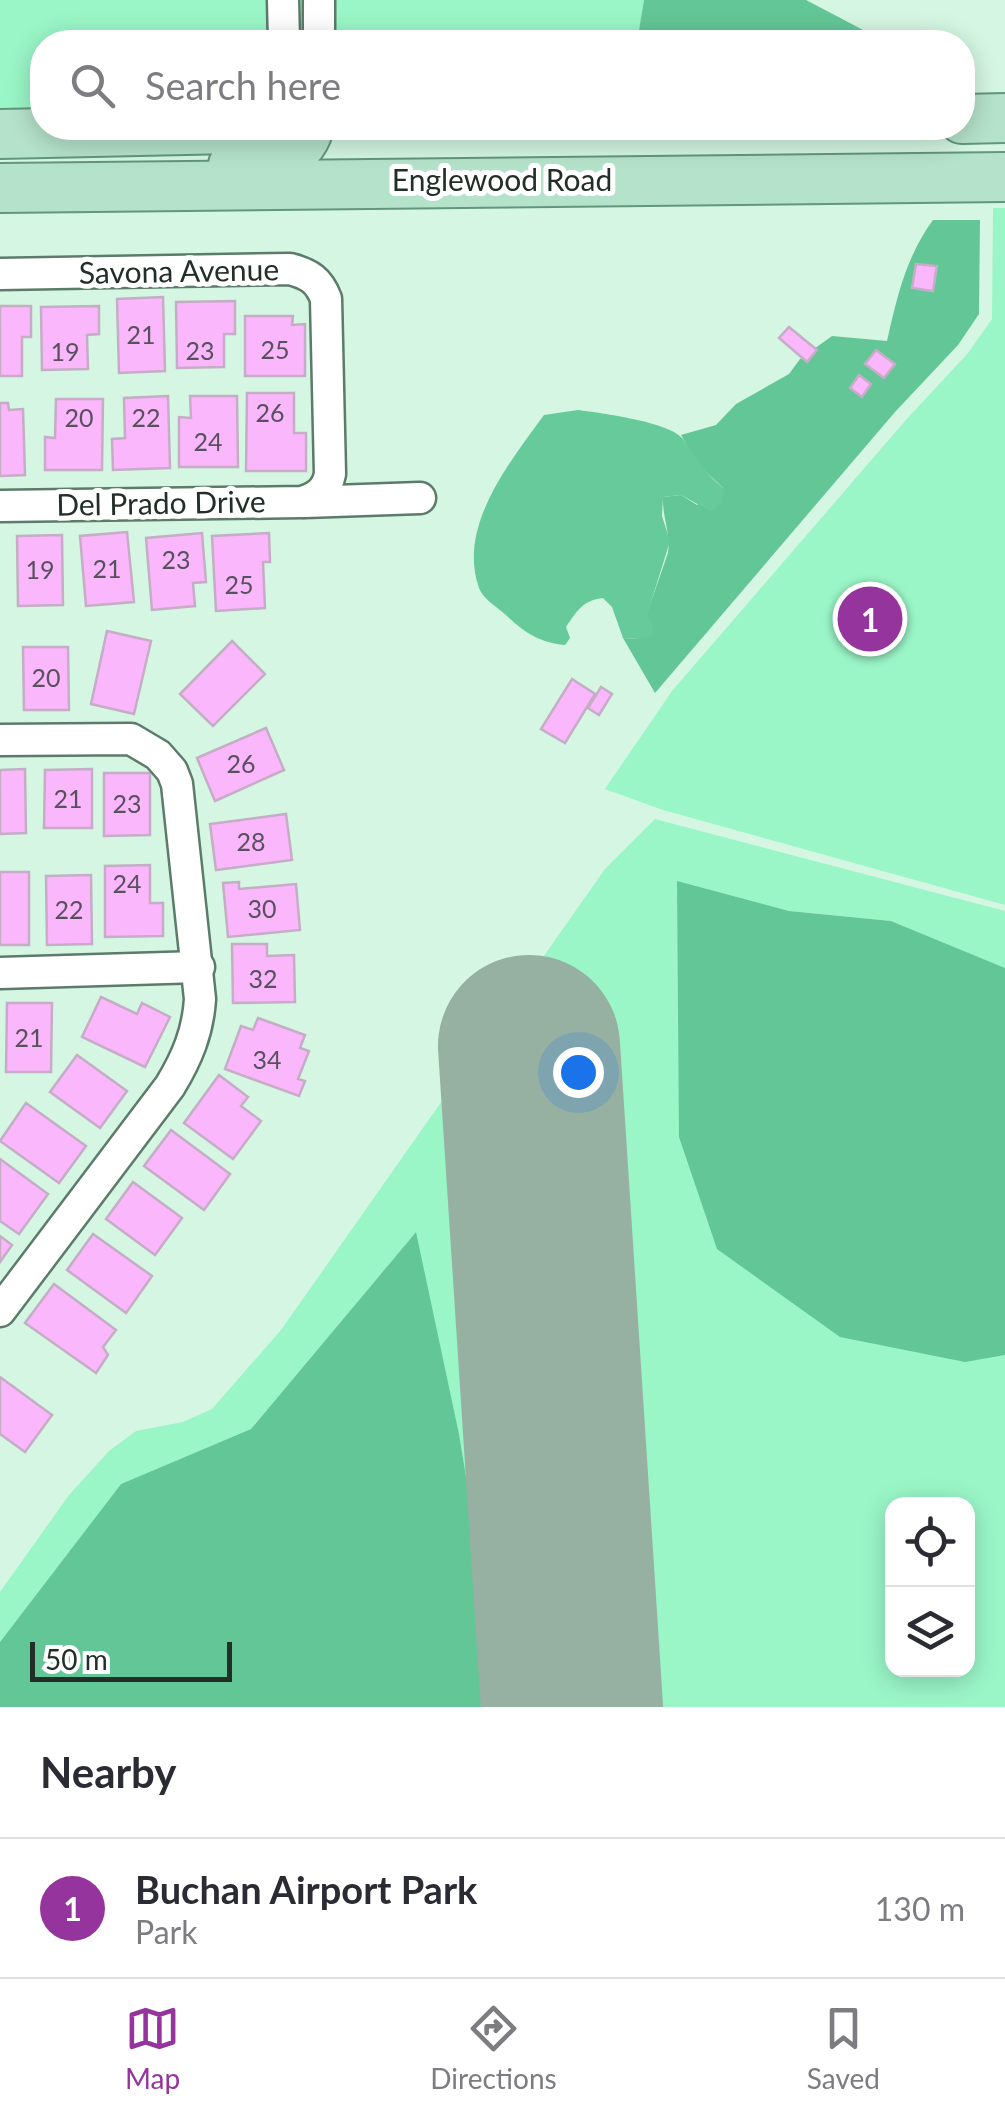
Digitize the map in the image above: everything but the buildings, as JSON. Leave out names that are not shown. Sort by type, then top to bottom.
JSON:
[{"type":"main road","points":[[975,119],[1005,118]]},
{"type":"main road","points":[[0,134],[30,133]]},
{"type":"main road","points":[[7,188],[58,166],[261,164],[282,159],[302,140]]},
{"type":"main road","name":"Englewood Road","points":[[7,188],[1005,177]]},
{"type":"street","points":[[283,0],[284,30]]},
{"type":"street","points":[[319,30],[320,0]]},
{"type":"street","name":"Savona Avenue","points":[[0,274],[290,270],[309,274],[321,286],[326,299],[330,474],[327,487],[311,498]]},
{"type":"street","name":"Del Prado Drive","points":[[0,506],[420,498]]},
{"type":"street","points":[[0,740],[131,739],[166,762],[179,795],[198,967],[199,1018],[180,1070],[0,1311]]},
{"type":"street","points":[[0,972],[198,967]]},
{"type":"shaded area","points":[[0,0],[644,0],[639,30],[30,30],[30,118],[0,118]]},
{"type":"shaded area","points":[[644,0],[806,0],[863,30],[639,30]]},
{"type":"shaded area","points":[[993,208],[1005,208],[1005,905],[663,810],[605,789],[672,691],[968,353],[992,319]]},
{"type":"shaded area","points":[[933,220],[980,220],[979,314],[958,345],[895,412],[655,693],[623,638],[638,639],[668,553],[663,497],[681,495],[697,505],[723,488],[698,464],[681,435],[716,425],[736,404],[789,374],[800,359],[832,336],[887,341],[909,263]]},
{"type":"shaded area","points":[[578,410],[634,419],[676,433],[723,488],[722,503],[710,511],[681,495],[663,497],[662,516],[670,541],[647,615],[653,626],[652,636],[623,638],[612,607],[603,598],[590,601],[577,611],[566,627],[570,638],[565,645],[547,642],[520,627],[479,588],[474,565],[475,541],[490,496],[544,415]]},
{"type":"shaded area","points":[[655,819],[1005,911],[1005,968],[891,921],[789,911],[677,882],[965,1361],[1005,1355],[1005,1707],[504,1707],[459,1434],[415,1233],[251,1429],[121,1484],[0,1642],[0,1592],[69,1495],[109,1451],[136,1431],[183,1422],[212,1409],[281,1330],[605,869]]},
{"type":"shaded area","points":[[677,881],[789,911],[891,921],[1005,968],[1005,1355],[965,1362],[840,1337],[717,1249],[679,1137]]},
{"type":"shaded area","points":[[416,1232],[459,1434],[504,1707],[0,1707],[0,1642],[121,1484],[251,1429]]},
{"type":"runway","points":[[529,1046],[572,1707]]},
{"type":"place","name":"Buchan Airport Park","points":[[870,619]]}]
